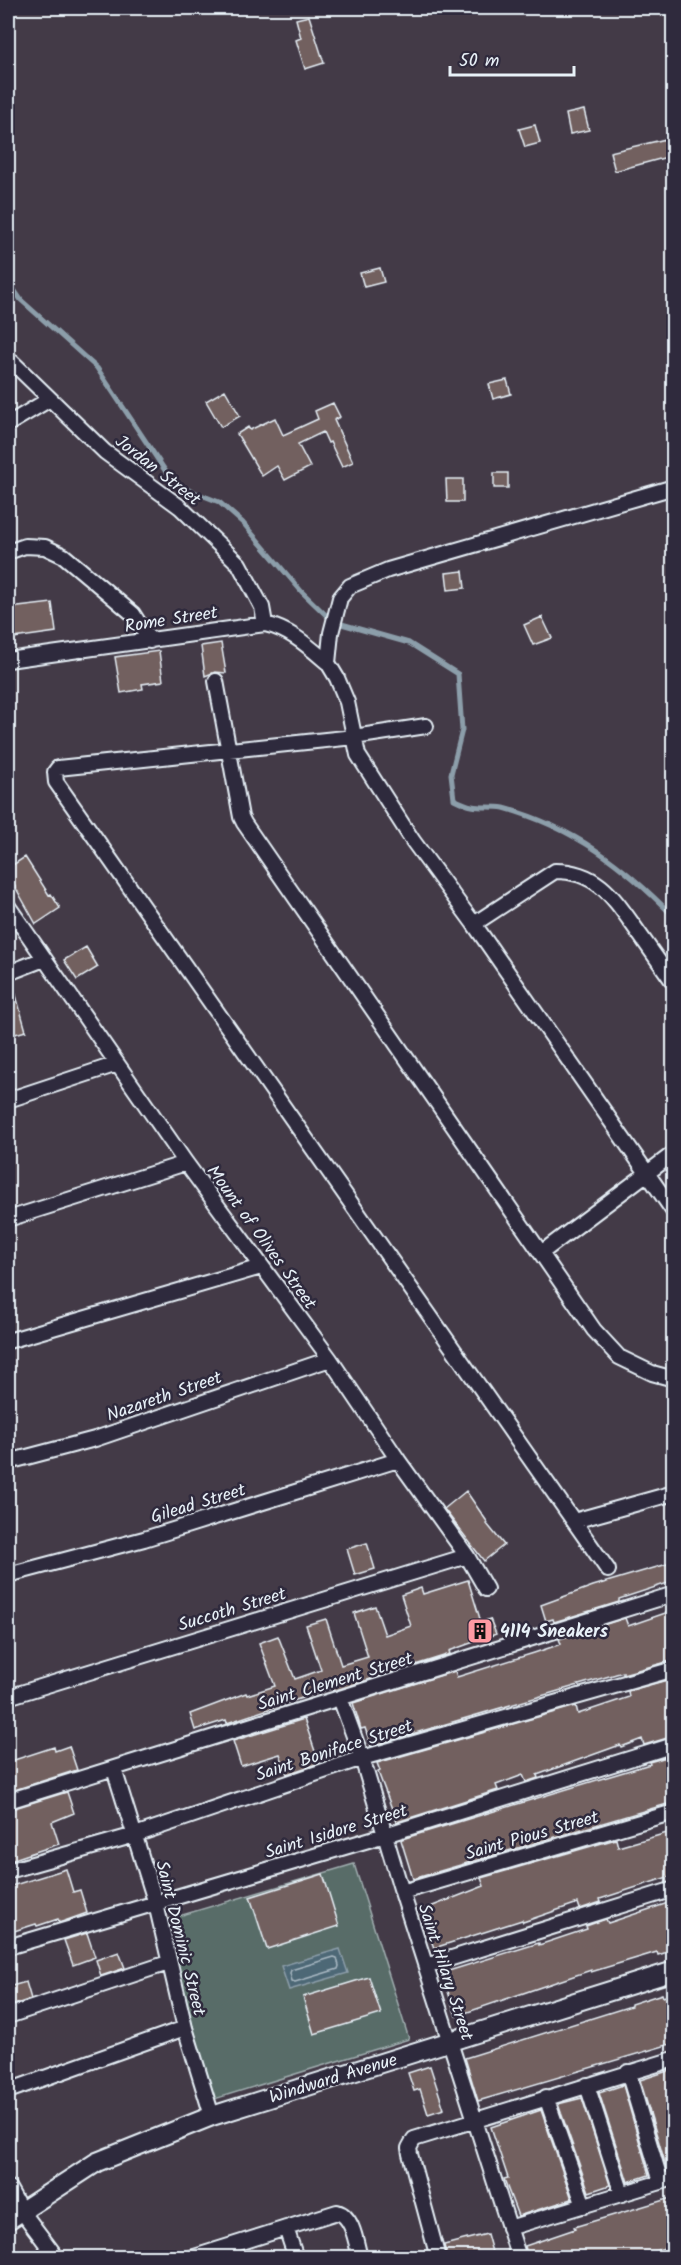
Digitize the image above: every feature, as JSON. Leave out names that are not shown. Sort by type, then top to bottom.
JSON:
[{"type":"main road","name":"Windward Avenue","points":[[14,2215],[97,2162],[212,2116],[674,1971]]},
{"type":"street","name":"Jordan Street","points":[[8,358],[105,452],[180,507],[239,564],[262,607],[265,624]]},
{"type":"street","points":[[8,424],[50,399]]},
{"type":"street","points":[[674,487],[388,570],[350,586],[340,597],[335,614],[328,663],[347,702],[358,755],[413,842],[474,924],[674,1212]]},
{"type":"street","points":[[8,552],[25,546],[45,547],[64,556],[133,614],[150,641]]},
{"type":"street","name":"Rome Street","points":[[8,660],[265,624],[278,627],[297,637],[328,663]]},
{"type":"street","points":[[216,681],[227,750],[244,823],[594,1330],[619,1357],[652,1373],[674,1379]]},
{"type":"street","points":[[426,726],[354,737],[58,768],[54,777],[608,1570]]},
{"type":"street","points":[[474,924],[555,870],[582,874],[611,894],[674,983]]},
{"type":"street","name":"Mount of Olives Street","points":[[8,906],[186,1163],[330,1359],[398,1460],[467,1556],[486,1589]]},
{"type":"street","points":[[8,973],[44,959]]},
{"type":"street","points":[[8,1100],[117,1064]]},
{"type":"street","points":[[541,1252],[674,1153]]},
{"type":"street","points":[[8,1219],[186,1163]]},
{"type":"street","points":[[8,1341],[261,1268]]},
{"type":"street","name":"Nazareth Street","points":[[8,1462],[95,1439],[330,1359]]},
{"type":"street","name":"Gilead Street","points":[[8,1575],[144,1539],[398,1460]]},
{"type":"street","points":[[574,1521],[674,1492]]},
{"type":"street","name":"Succoth Street","points":[[8,1697],[467,1556]]},
{"type":"street","name":"Saint Clement Street","points":[[8,1801],[674,1594]]},
{"type":"street","name":"Saint Boniface Street","points":[[8,1871],[135,1835],[362,1758],[674,1669]]},
{"type":"street","name":"Saint Hilary Street","points":[[340,1698],[362,1758],[402,1892],[519,2258]]},
{"type":"street","name":"Saint Isidore Street","points":[[8,1947],[385,1835],[674,1745]]},
{"type":"street","name":"Saint Dominic Street","points":[[114,1769],[156,1904],[185,2028],[212,2116]]},
{"type":"street","name":"Saint Pious Street","points":[[402,1892],[674,1812]]},
{"type":"street","points":[[426,1966],[674,1889]]},
{"type":"street","points":[[8,2016],[168,1963]]},
{"type":"street","points":[[8,2091],[185,2028]]},
{"type":"street","points":[[438,2258],[410,2154],[409,2148],[414,2139],[628,2072],[672,2063]]},
{"type":"street","points":[[509,2228],[667,2180],[628,2072]]},
{"type":"street","points":[[587,2085],[622,2194]]},
{"type":"street","points":[[546,2097],[584,2206]]},
{"type":"street","points":[[8,2187],[14,2215],[57,2258]]},
{"type":"street","points":[[191,2258],[232,2252],[286,2228],[337,2212],[344,2214],[348,2219],[360,2258]]},
{"type":"street","points":[[286,2228],[296,2258]]},
{"type":"street","points":[[667,2258],[674,2256]]},
{"type":"green space","points":[[354,1864],[409,2039],[214,2099],[162,1921]]},
{"type":"water","points":[[340,1949],[348,1973],[289,1990],[281,1966]]},
{"type":"building","points":[[309,16],[324,63],[305,69],[296,40],[301,38],[296,19]]},
{"type":"building","points":[[584,110],[589,130],[570,134],[566,114]]},
{"type":"building","points":[[535,125],[540,143],[525,147],[519,129]]},
{"type":"building","points":[[666,139],[671,156],[615,171],[610,152]]},
{"type":"building","points":[[380,268],[384,282],[364,287],[360,273]]},
{"type":"building","points":[[507,380],[511,394],[493,399],[489,384]]},
{"type":"building","points":[[225,390],[240,416],[221,427],[206,401]]},
{"type":"building","points":[[333,403],[340,417],[334,420],[353,462],[342,467],[323,432],[298,444],[310,467],[285,480],[277,466],[262,476],[237,434],[248,427],[250,430],[275,418],[283,435],[318,419],[315,411]]},
{"type":"building","points":[[494,473],[508,473],[508,488],[494,488]]},
{"type":"building","points":[[446,479],[463,479],[463,502],[447,502]]},
{"type":"building","points":[[463,571],[465,588],[448,590],[446,573]]},
{"type":"building","points":[[52,603],[56,632],[14,638],[10,608]]},
{"type":"building","points":[[542,617],[552,638],[533,645],[524,625]]},
{"type":"building","points":[[221,643],[226,673],[215,672],[205,676],[201,646]]},
{"type":"building","points":[[159,651],[163,681],[142,684],[143,689],[121,693],[115,657]]},
{"type":"building","points":[[25,857],[60,908],[36,924],[8,874],[8,868]]},
{"type":"building","points":[[86,947],[98,967],[77,980],[64,960]]},
{"type":"building","points":[[12,981],[26,1031],[8,1036],[8,982]]},
{"type":"building","points":[[466,1491],[487,1524],[504,1545],[484,1561],[444,1509]]},
{"type":"building","points":[[367,1543],[375,1569],[355,1575],[347,1549]]},
{"type":"building","points":[[674,1562],[674,1581],[619,1599],[619,1602],[554,1622],[553,1619],[546,1621],[541,1605],[593,1586]]},
{"type":"building","points":[[468,1580],[481,1622],[490,1619],[496,1634],[449,1651],[450,1654],[333,1691],[332,1688],[227,1723],[226,1720],[195,1730],[190,1714],[246,1693],[247,1695],[275,1686],[259,1643],[278,1636],[295,1679],[321,1670],[306,1625],[326,1619],[341,1665],[368,1657],[354,1613],[375,1606],[385,1635],[411,1626],[401,1595],[421,1588],[423,1594]]},
{"type":"building","points":[[674,1610],[674,1660],[623,1674],[623,1672],[371,1746],[365,1728],[361,1729],[353,1703],[455,1671],[457,1677],[534,1653],[561,1644],[559,1639],[625,1618],[628,1626]]},
{"type":"building","points":[[674,1678],[674,1736],[644,1745],[642,1739],[621,1747],[620,1745],[537,1775],[538,1778],[526,1782],[523,1775],[496,1785],[498,1790],[397,1822],[378,1772],[380,1771],[377,1763],[576,1706],[578,1714],[629,1697],[628,1691]]},
{"type":"building","points":[[304,1719],[319,1763],[287,1774],[280,1754],[241,1766],[233,1741]]},
{"type":"building","points":[[69,1746],[77,1770],[8,1792],[8,1762],[54,1747],[55,1751]]},
{"type":"building","points":[[674,1755],[674,1802],[413,1879],[402,1839]]},
{"type":"building","points":[[67,1792],[74,1813],[52,1822],[59,1844],[8,1861],[8,1810]]},
{"type":"building","points":[[674,1831],[674,1875],[600,1899],[601,1902],[580,1909],[578,1903],[434,1948],[420,1911],[484,1886],[481,1878],[616,1839],[618,1847]]},
{"type":"building","points":[[66,1869],[73,1892],[80,1890],[87,1913],[59,1923],[58,1919],[8,1933],[8,1887]]},
{"type":"building","points":[[323,1874],[339,1926],[267,1949],[250,1897]]},
{"type":"building","points":[[674,1901],[674,1950],[658,1955],[657,1952],[591,1972],[591,1970],[456,2016],[442,1973],[539,1943],[539,1945],[587,1929],[586,1926],[606,1919],[608,1923]]},
{"type":"building","points":[[87,1933],[95,1957],[73,1965],[64,1940]]},
{"type":"building","points":[[119,1952],[125,1968],[101,1976],[96,1960]]},
{"type":"building","points":[[369,1977],[381,2014],[314,2034],[303,1997]]},
{"type":"building","points":[[26,1982],[31,1999],[8,2007],[8,1987]]},
{"type":"building","points":[[674,1993],[674,2043],[478,2101],[465,2058],[631,2006],[631,2004],[662,1994],[663,1997]]},
{"type":"building","points":[[430,2066],[444,2109],[428,2114],[420,2089],[414,2091],[408,2073]]},
{"type":"building","points":[[674,2069],[674,2167],[667,2169],[640,2080]]},
{"type":"building","points":[[623,2085],[649,2175],[628,2182],[599,2093]]},
{"type":"building","points":[[582,2098],[610,2185],[589,2192],[558,2104]]},
{"type":"building","points":[[541,2110],[572,2199],[518,2216],[504,2179],[508,2178],[491,2127]]},
{"type":"building","points":[[674,2197],[674,2245],[633,2258],[528,2258],[525,2246],[575,2229],[574,2227]]},
{"type":"building","points":[[487,2234],[492,2252],[472,2258],[447,2258],[444,2245]]},
{"type":"waterway","points":[[8,281],[21,300],[97,368],[174,484],[219,502],[243,523],[302,592],[329,618]]},
{"type":"waterway","points":[[338,623],[409,643],[458,674],[462,730],[451,774],[454,799],[472,806],[504,808],[530,816],[576,838],[617,865],[674,917]]},
{"type":"place","name":"4114 Sneakers","points":[[480,1631]]}]
